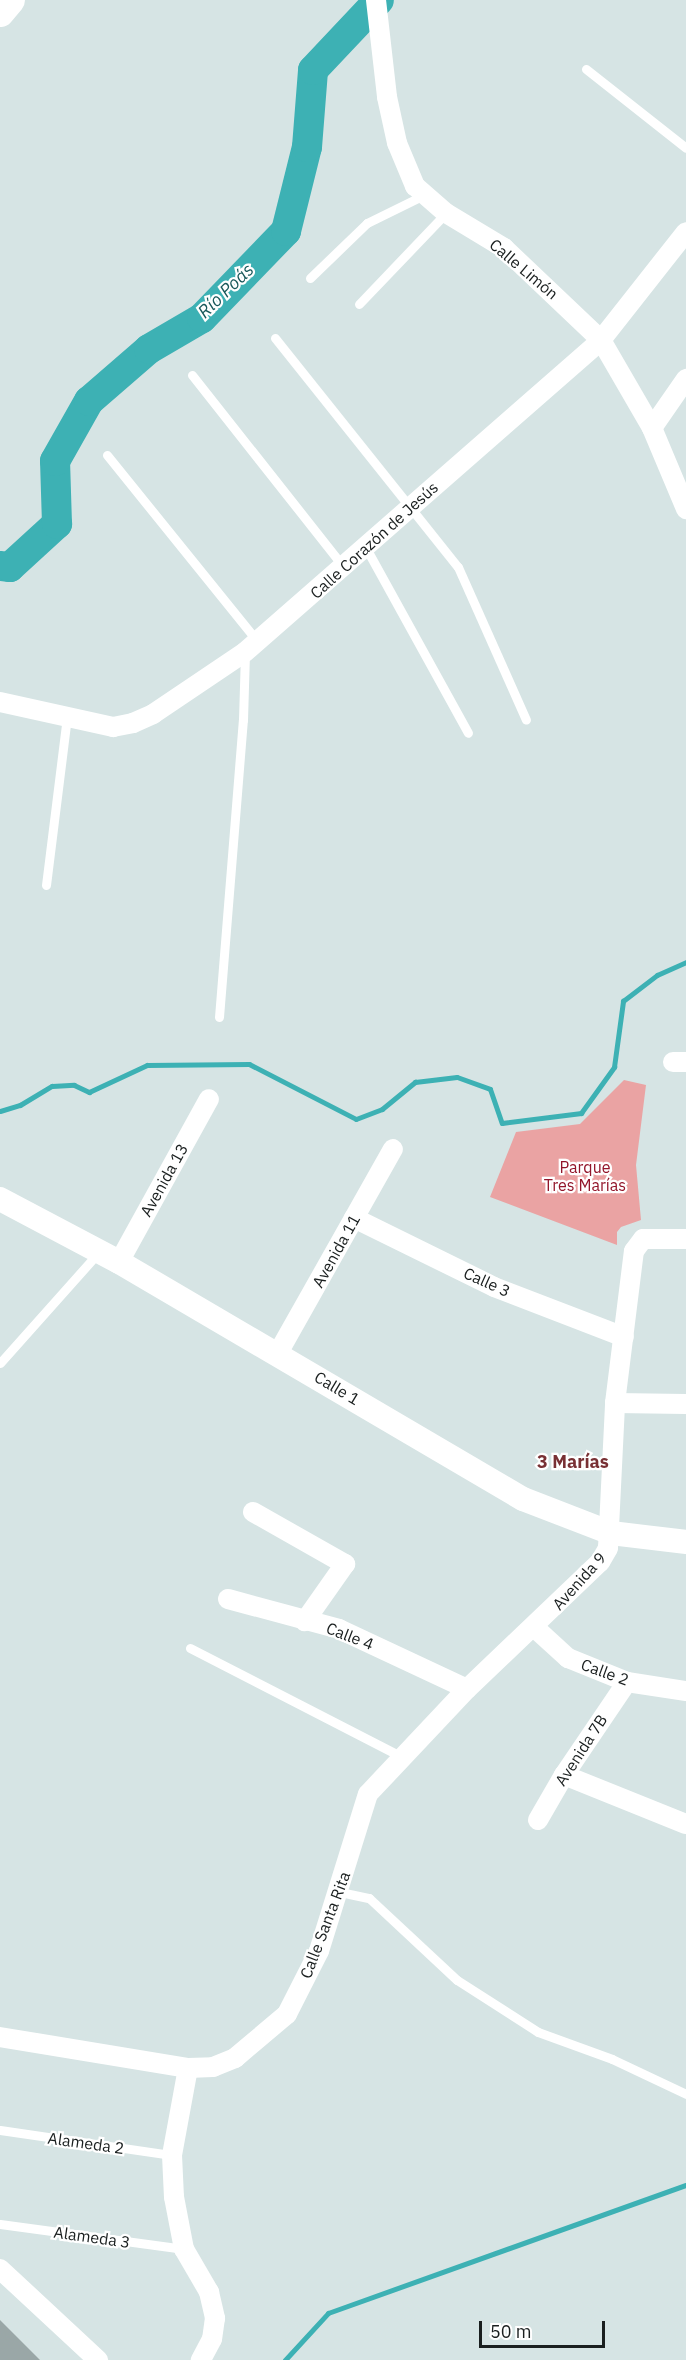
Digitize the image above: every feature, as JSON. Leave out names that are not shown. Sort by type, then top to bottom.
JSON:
[{"type":"main road","points":[[0,13],[11,0]]},
{"type":"street","name":"Calle Limón","points":[[376,0],[387,97],[405,169],[424,195],[446,213],[504,248],[601,340],[678,476],[686,508]]},
{"type":"street","name":"Calle Corazón de Jesús","points":[[0,702],[68,715],[113,727],[133,723],[153,714],[251,647],[601,340],[686,232]]},
{"type":"street","points":[[652,428],[686,379]]},
{"type":"street","name":"Avenida 13","points":[[109,1256],[209,1099]]},
{"type":"street","name":"Avenida 11","points":[[278,1353],[393,1149]]},
{"type":"street","name":"Calle 1","points":[[0,1199],[109,1256],[278,1353],[523,1499],[610,1533],[686,1542]]},
{"type":"street","name":"Calle 3","points":[[354,1218],[494,1287],[624,1337]]},
{"type":"street","name":"Avenida 9","points":[[400,1756],[467,1689],[535,1628],[600,1562],[610,1533],[615,1403],[631,1263],[643,1239],[686,1239]]},
{"type":"street","points":[[615,1403],[686,1404]]},
{"type":"street","points":[[253,1512],[345,1564],[305,1621]]},
{"type":"street","name":"Calle 4","points":[[228,1599],[339,1629],[467,1689]]},
{"type":"street","name":"Calle 2","points":[[535,1628],[568,1658],[627,1682],[686,1691]]},
{"type":"street","name":"Avenida 7B","points":[[538,1820],[564,1775],[627,1682]]},
{"type":"street","name":"Calle Santa Rita","points":[[0,2037],[188,2068],[213,2067],[235,2058],[287,2014],[319,1950],[354,1851],[360,1813],[368,1794],[400,1756]]},
{"type":"street","points":[[564,1775],[686,1824]]},
{"type":"street","points":[[188,2068],[172,2155],[174,2197],[184,2249],[209,2292],[215,2318],[212,2338],[201,2360]]},
{"type":"street","points":[[0,2269],[98,2360]]},
{"type":"lane","points":[[586,69],[686,148]]},
{"type":"lane","points":[[310,278],[367,223],[424,195]]},
{"type":"lane","points":[[358,304],[446,213]]},
{"type":"lane","points":[[275,338],[458,567],[526,720]]},
{"type":"lane","points":[[192,375],[343,567]]},
{"type":"lane","points":[[107,455],[251,647],[219,1017]]},
{"type":"lane","points":[[366,548],[468,733]]},
{"type":"lane","points":[[46,885],[68,715]]},
{"type":"lane","points":[[0,1363],[109,1256]]},
{"type":"lane","points":[[190,1647],[400,1756]]},
{"type":"lane","points":[[340,1892],[369,1899],[457,1980],[538,2032],[612,2059],[686,2094]]},
{"type":"lane","name":"Alameda 2","points":[[0,2130],[172,2155]]},
{"type":"lane","name":"Alameda 3","points":[[0,2224],[184,2249]]},
{"type":"green space","name":"Parque Tres Marías","points":[[624,1080],[646,1085],[636,1165],[641,1220],[621,1227],[617,1232],[617,1245],[490,1197],[516,1132],[580,1124]]},
{"type":"building","points":[[0,2320],[40,2360],[0,2360]]},
{"type":"waterway","name":"Río Poás","points":[[0,566],[10,567],[57,524],[55,461],[89,401],[149,349],[202,318],[286,231],[307,147],[313,70],[379,0]]},
{"type":"waterway","points":[[0,1111],[20,1105],[52,1086],[74,1085],[89,1092],[147,1065],[249,1064],[356,1119],[382,1109],[415,1082],[457,1077],[490,1089],[502,1123],[581,1113],[614,1067],[623,1001],[657,975],[686,962]]},
{"type":"waterway","points":[[285,2360],[328,2313],[686,2185]]},
{"type":"district","name":"3 Marías","points":[[573,1462]]}]
